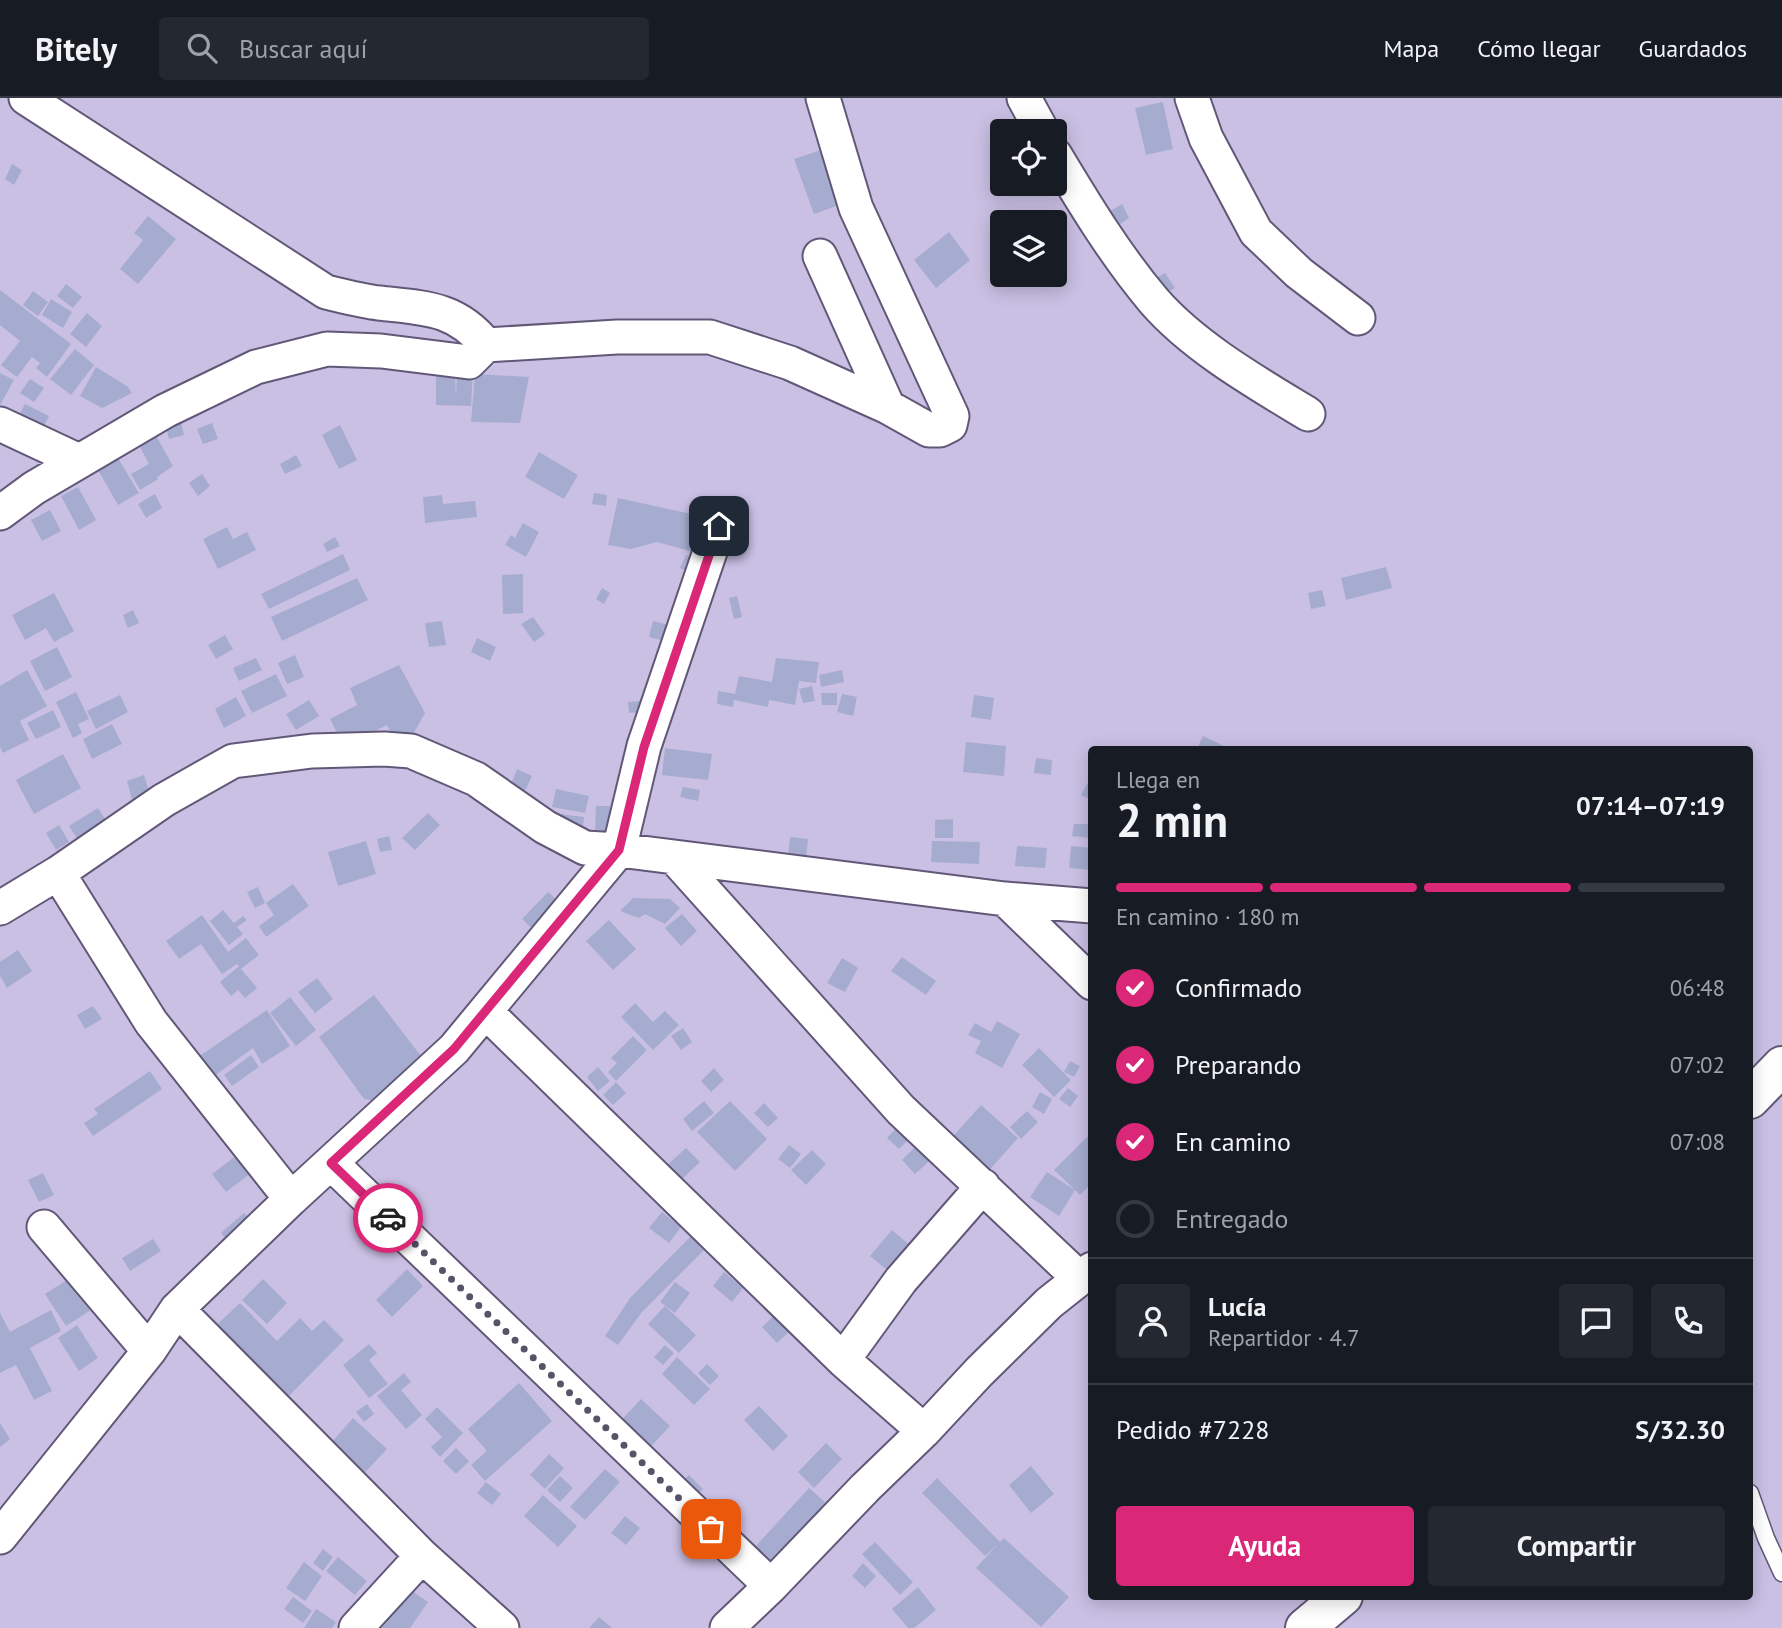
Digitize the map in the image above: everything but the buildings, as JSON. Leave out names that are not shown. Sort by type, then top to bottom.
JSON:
[{"type":"street","points":[[26,98],[326,292],[378,303],[412,305],[460,319],[474,330],[486,345]]},
{"type":"street","points":[[0,513],[34,488],[165,411],[256,367],[327,349],[381,351],[469,362],[486,345],[617,337],[710,337],[790,363],[888,407],[929,430],[940,430],[950,425],[952,416],[856,208],[823,98]]},
{"type":"street","points":[[1024,98],[1035,119]]},
{"type":"street","points":[[1192,98],[1206,138],[1256,232],[1299,273],[1358,318]]},
{"type":"street","points":[[1067,175],[1093,218],[1155,302],[1238,372],[1308,414]]},
{"type":"street","points":[[820,256],[888,407]]},
{"type":"street","points":[[0,424],[79,461]]},
{"type":"street","points":[[5,1519],[149,1351],[177,1310],[291,1199],[454,1049],[619,850],[644,747],[719,526]]},
{"type":"street","points":[[0,908],[58,873],[164,800],[233,761],[312,751],[384,749],[411,751],[476,779],[545,827],[586,848],[1005,899],[1088,906]]},
{"type":"street","points":[[674,857],[901,1110],[1086,1274],[1049,1303],[1005,1346],[727,1628]]},
{"type":"street","points":[[58,873],[151,1022],[291,1199]]},
{"type":"street","points":[[1005,899],[1088,979]]},
{"type":"street","points":[[486,1012],[842,1360],[924,1431]]},
{"type":"street","points":[[1753,1096],[1782,1066]]},
{"type":"street","points":[[331,1163],[771,1586]]},
{"type":"street","points":[[842,1360],[901,1280],[983,1185]]},
{"type":"street","points":[[44,1227],[149,1351]]},
{"type":"street","points":[[177,1310],[422,1556],[502,1628]]},
{"type":"street","points":[[356,1628],[422,1556]]},
{"type":"street","points":[[1305,1628],[1338,1600]]},
{"type":"lane","points":[[1753,1501],[1782,1573]]},
{"type":"way so far","points":[[388,1218],[711,1529]]},
{"type":"route","points":[[388,1218],[331,1163],[454,1049],[619,850],[644,747],[719,526]]}]
